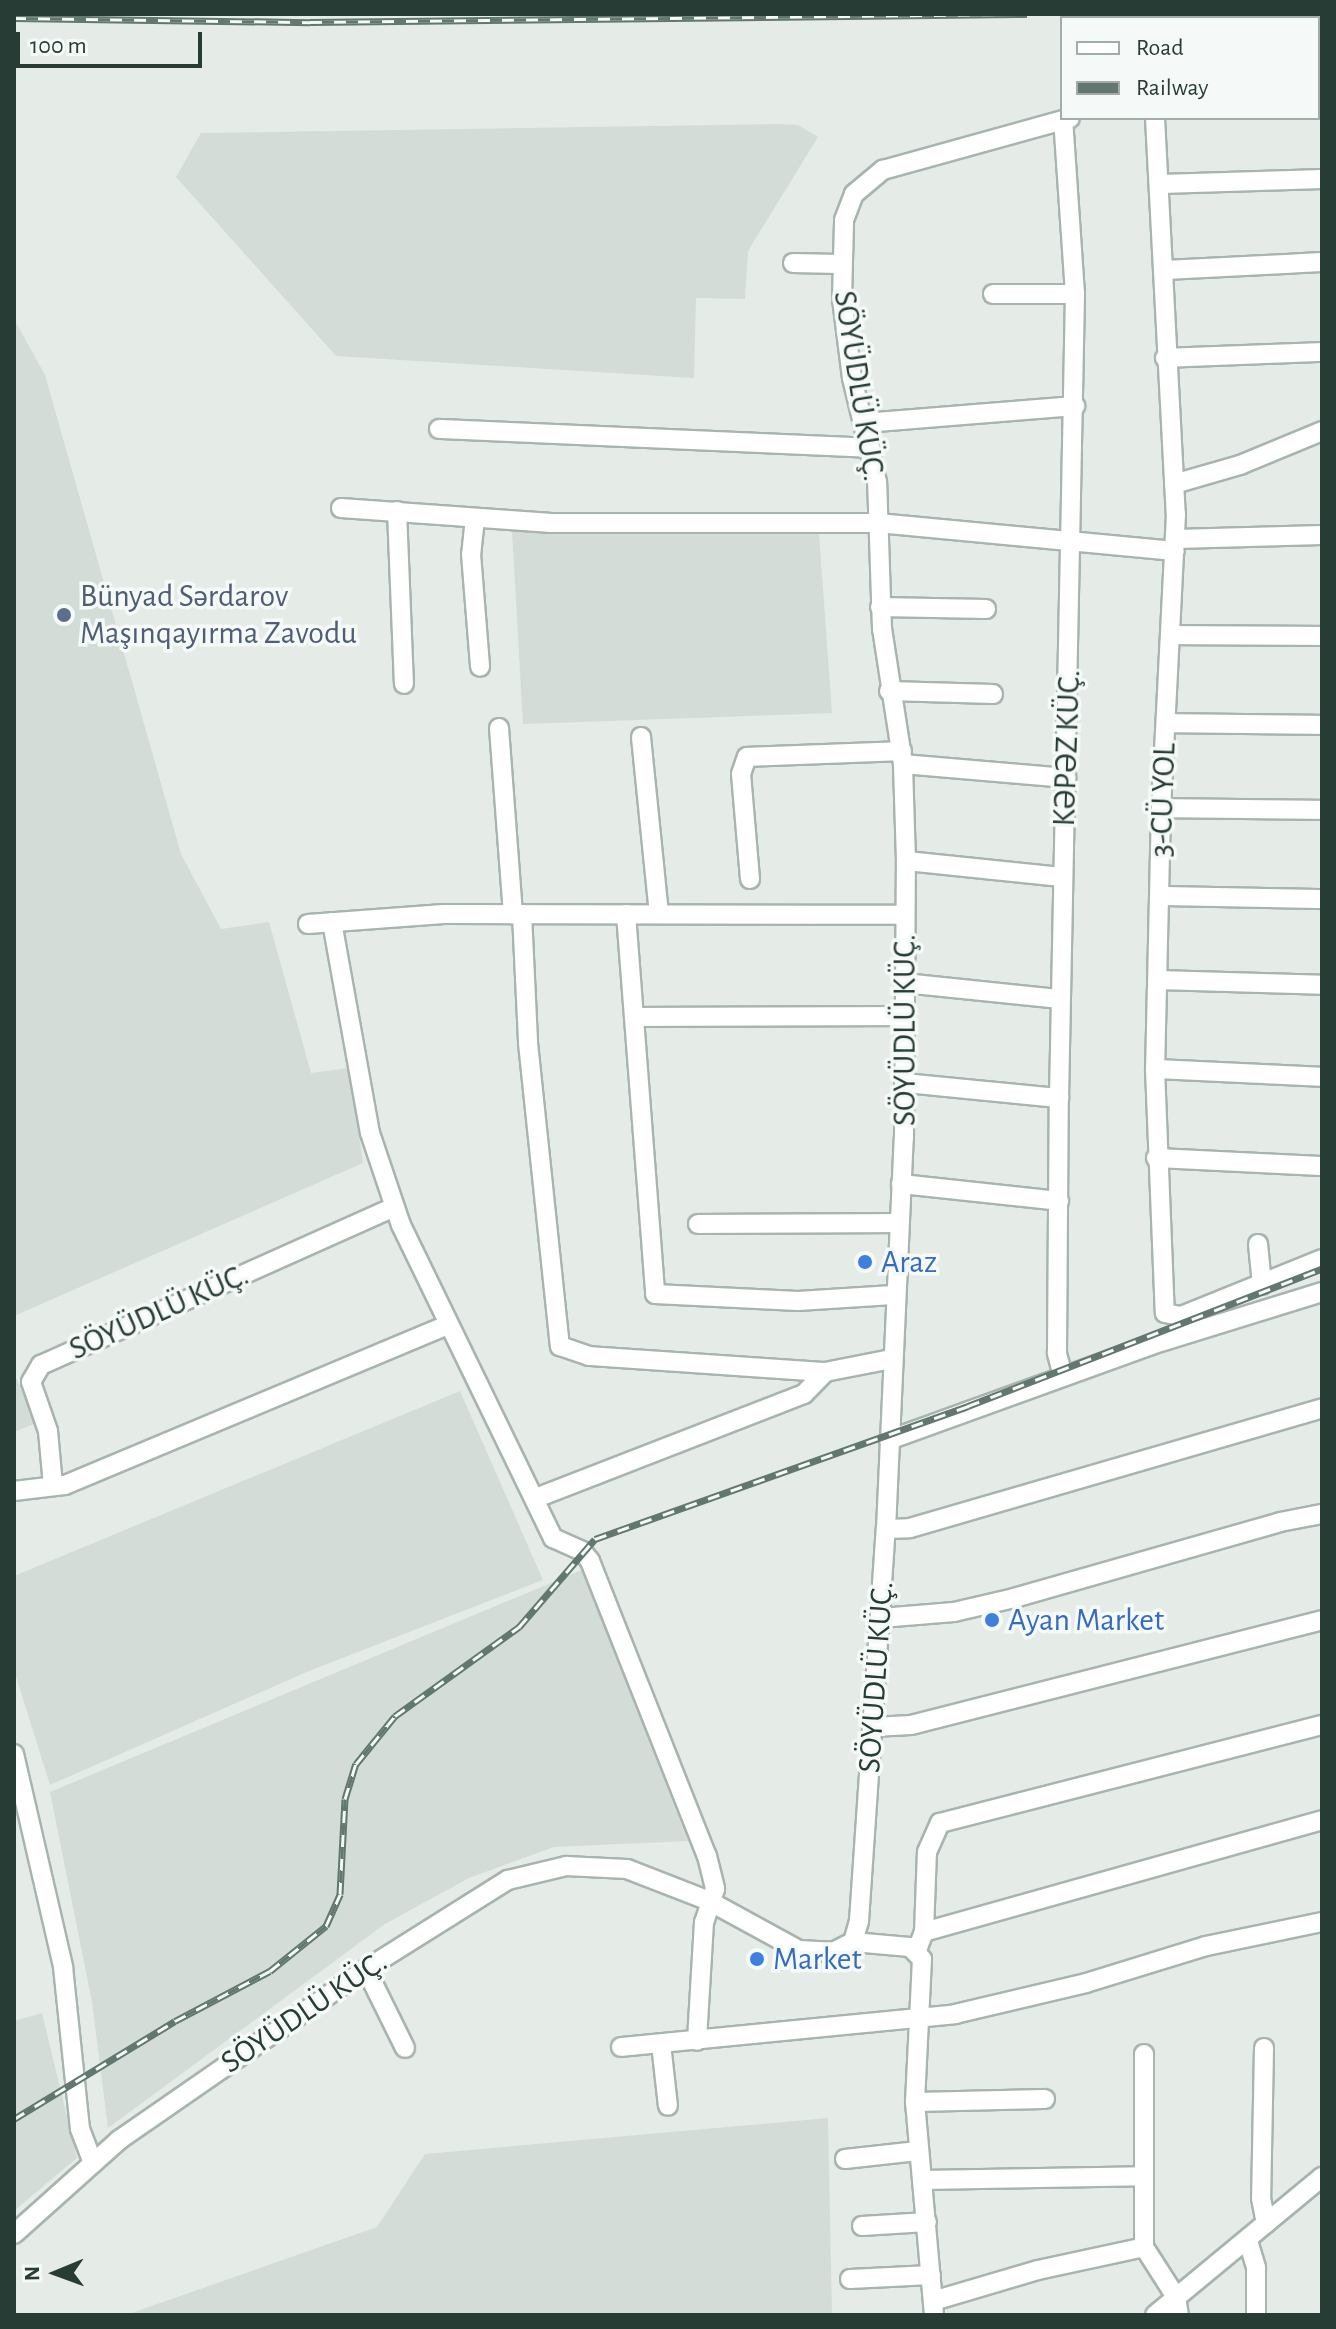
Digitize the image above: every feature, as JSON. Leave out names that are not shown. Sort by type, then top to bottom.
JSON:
[{"type":"street","name":"SÖYÜDLÜ KÜÇ.","points":[[14,2234],[92,2161],[366,1969],[485,1891],[537,1871],[566,1866],[627,1869],[709,1901],[810,1954],[833,1952],[853,1942],[859,1921],[886,1529],[893,1295],[905,1083],[906,861],[902,757],[889,691],[880,607],[878,523],[871,448],[846,338],[840,264],[847,206],[872,177],[901,163],[1062,120]]},
{"type":"street","name":"KƏPƏZ KÜÇ.","points":[[1063,1376],[1057,1353],[1060,999],[1075,406],[1075,294],[1066,120]]},
{"type":"street","name":"3-CÜ YOL","points":[[1155,120],[1162,184],[1165,358],[1175,545],[1161,808],[1155,1069],[1156,1158],[1167,1315],[1181,1316],[1322,1259]]},
{"type":"street","points":[[1162,184],[1322,179]]},
{"type":"street","points":[[1165,270],[1322,262]]},
{"type":"street","points":[[793,263],[840,264]]},
{"type":"street","points":[[993,294],[1075,294]]},
{"type":"street","points":[[1165,358],[1322,352]]},
{"type":"street","points":[[864,423],[1075,406]]},
{"type":"street","points":[[439,429],[871,448]]},
{"type":"street","points":[[1174,484],[1240,465],[1322,431]]},
{"type":"street","points":[[341,508],[551,523],[878,523],[1073,543],[1175,545],[1322,535]]},
{"type":"street","points":[[397,511],[404,684]]},
{"type":"street","points":[[475,518],[471,554],[480,667]]},
{"type":"street","points":[[880,607],[986,609]]},
{"type":"street","points":[[1170,635],[1322,636]]},
{"type":"street","points":[[889,691],[993,694]]},
{"type":"street","points":[[1166,723],[1322,725]]},
{"type":"street","points":[[499,728],[560,1346],[589,1356],[825,1372],[891,1359]]},
{"type":"street","points":[[641,737],[659,914]]},
{"type":"street","points":[[750,879],[741,774],[747,757],[902,757],[1066,778]]},
{"type":"street","points":[[1161,808],[1322,810]]},
{"type":"street","points":[[906,861],[1062,877]]},
{"type":"street","points":[[1160,896],[1322,899]]},
{"type":"street","points":[[308,924],[518,914],[905,915]]},
{"type":"street","points":[[626,914],[655,1294],[798,1301],[893,1295]]},
{"type":"street","points":[[332,922],[370,1133],[394,1207],[448,1325],[536,1498],[553,1538],[582,1551],[590,1561],[707,1856],[715,1889],[709,1901],[697,2041]]},
{"type":"street","points":[[1158,980],[1322,985]]},
{"type":"street","points":[[904,983],[1060,999]]},
{"type":"street","points":[[636,1017],[904,1016]]},
{"type":"street","points":[[1155,1069],[1322,1077]]},
{"type":"street","points":[[905,1083],[1059,1098]]},
{"type":"street","points":[[1156,1158],[1322,1166]]},
{"type":"street","points":[[901,1184],[1059,1201]]},
{"type":"street","name":"SÖYÜDLÜ KÜÇ.","points":[[53,1486],[48,1431],[31,1382],[41,1365],[394,1207]]},
{"type":"street","points":[[698,1224],[898,1223]]},
{"type":"street","points":[[1258,1244],[1262,1285]]},
{"type":"street","points":[[889,1440],[1063,1376],[1322,1292]]},
{"type":"street","points":[[14,1491],[78,1481],[448,1325]]},
{"type":"street","points":[[536,1498],[804,1394],[825,1372]]},
{"type":"street","points":[[886,1529],[910,1528],[1322,1408]]},
{"type":"street","points":[[881,1618],[954,1612],[1014,1598],[1266,1525],[1322,1514]]},
{"type":"street","points":[[873,1727],[911,1725],[1322,1620]]},
{"type":"street","points":[[1144,2247],[1027,2273],[934,2308],[915,2102],[924,1974],[917,1950],[924,1932],[927,1852],[940,1823],[1322,1725]]},
{"type":"street","points":[[14,1754],[63,1967],[80,2129],[92,2161]]},
{"type":"street","points":[[924,1932],[1322,1820]]},
{"type":"street","points":[[621,2047],[923,2017],[984,2008],[1206,1946],[1322,1922]]},
{"type":"street","points":[[853,1942],[917,1950]]},
{"type":"street","points":[[366,1969],[405,2048]]},
{"type":"street","points":[[661,2044],[668,2106]]},
{"type":"street","points":[[1264,2048],[1261,2198],[1266,2224]]},
{"type":"street","points":[[1144,2054],[1144,2247],[1177,2306]]},
{"type":"street","points":[[915,2102],[1045,2099]]},
{"type":"street","points":[[845,2159],[918,2151]]},
{"type":"street","points":[[922,2180],[1143,2176]]},
{"type":"street","points":[[1155,2315],[1177,2306],[1322,2177]]},
{"type":"street","points":[[862,2226],[927,2222]]},
{"type":"street","points":[[1248,2241],[1255,2260],[1256,2315]]},
{"type":"street","points":[[850,2279],[931,2275]]},
{"type":"shaded area","points":[[798,125],[818,137],[748,251],[745,299],[696,298],[694,378],[336,356],[176,177],[201,133]]},
{"type":"shaded area","name":"Bünyad Sərdarov Maşınqayırma Zavodu","points":[[14,319],[45,375],[181,854],[221,929],[269,922],[311,1073],[349,1068],[363,1163],[14,1316]]},
{"type":"shaded area","points":[[512,530],[819,534],[832,713],[523,724]]},
{"type":"shaded area","points":[[14,1373],[36,1423],[14,1432]]},
{"type":"shaded area","points":[[460,1391],[543,1580],[309,1671],[50,1785],[14,1670],[14,1576]]},
{"type":"shaded area","points":[[582,1570],[688,1841],[554,1847],[469,1878],[385,1924],[108,2128],[92,2002],[50,1792]]},
{"type":"shaded area","points":[[42,2013],[77,2158],[14,2211],[14,2021]]},
{"type":"shaded area","points":[[828,2118],[832,2315],[126,2315],[377,2227],[425,2154]]},
{"type":"railway","points":[[14,18],[310,22],[1027,14]]},
{"type":"railway","points":[[14,2119],[175,2021],[270,1971],[326,1926],[340,1894],[345,1799],[356,1764],[395,1716],[519,1627],[595,1539],[968,1406],[1322,1269]]},
{"type":"place","name":"Bünyad Sərdarov Maşınqayırma Zavodu","points":[[64,615]]},
{"type":"place","name":"Araz","points":[[865,1262]]},
{"type":"place","name":"Ayan Market","points":[[992,1620]]},
{"type":"place","name":"Market","points":[[757,1959]]}]
